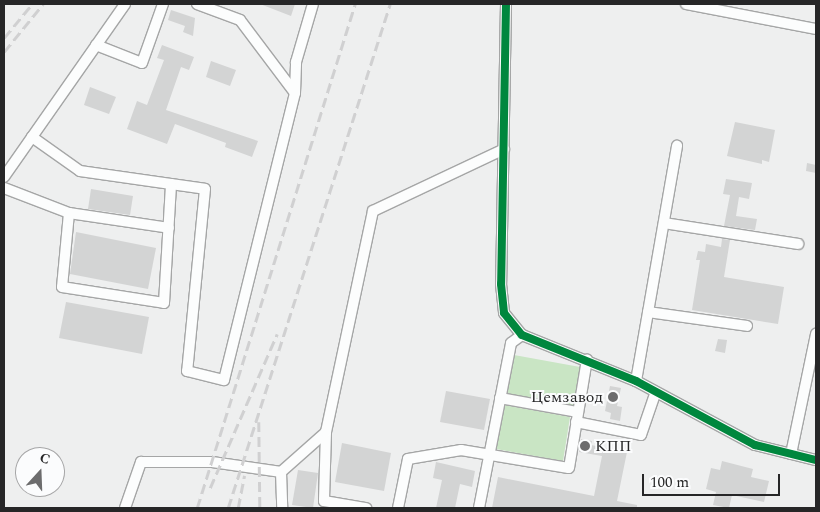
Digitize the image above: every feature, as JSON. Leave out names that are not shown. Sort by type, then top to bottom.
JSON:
[{"type":"street","points":[[4,177],[125,4]]},
{"type":"street","points":[[96,45],[142,63],[163,4]]},
{"type":"street","points":[[197,4],[240,20],[295,93]]},
{"type":"street","points":[[32,137],[80,171],[205,189],[187,371],[224,380],[295,93],[296,62],[313,4]]},
{"type":"street","points":[[506,4],[501,284],[504,313],[522,335],[586,359],[636,381],[655,394],[755,445],[816,460]]},
{"type":"street","points":[[686,4],[723,7],[816,29]]},
{"type":"street","points":[[636,381],[677,146]]},
{"type":"street","points":[[366,508],[324,501],[326,432],[373,211],[504,149]]},
{"type":"street","points":[[69,213],[62,287],[164,303],[171,184]]},
{"type":"street","points":[[4,188],[69,213],[168,228]]},
{"type":"street","points":[[664,222],[798,244]]},
{"type":"street","points":[[648,312],[748,326]]},
{"type":"street","points":[[791,454],[816,334]]},
{"type":"street","points":[[479,508],[511,343],[522,335]]},
{"type":"street","points":[[398,508],[408,458],[461,450],[568,468],[586,359]]},
{"type":"street","points":[[500,398],[641,435],[655,394]]},
{"type":"street","points":[[125,508],[141,462],[212,462],[281,472],[326,432]]},
{"type":"street","points":[[281,472],[282,508]]},
{"type":"green space","points":[[514,355],[580,367],[573,406],[507,394]]},
{"type":"green space","points":[[504,405],[570,417],[563,461],[496,449]]},
{"type":"building","points":[[260,4],[295,4],[291,16]]},
{"type":"building","points":[[171,10],[195,18],[193,36],[183,32],[185,26],[168,20]]},
{"type":"building","points":[[162,45],[194,57],[189,70],[181,67],[166,110],[258,141],[252,157],[225,147],[226,143],[175,124],[167,144],[127,129],[137,101],[147,105],[164,60],[157,58]]},
{"type":"building","points":[[211,61],[236,70],[230,86],[206,77]]},
{"type":"building","points":[[90,87],[116,97],[109,114],[84,105]]},
{"type":"building","points":[[735,122],[775,130],[769,162],[762,160],[762,164],[727,156]]},
{"type":"building","points":[[807,163],[816,165],[816,173],[806,171]]},
{"type":"building","points":[[726,179],[752,183],[749,199],[739,197],[736,216],[757,219],[755,230],[724,226],[730,195],[723,194]]},
{"type":"building","points":[[91,189],[133,196],[130,215],[88,209]]},
{"type":"building","points":[[76,232],[156,248],[148,289],[70,274]]},
{"type":"building","points":[[722,239],[730,240],[724,277],[784,287],[778,324],[692,310],[700,260],[696,260],[698,251],[705,252],[706,244],[721,247]]},
{"type":"building","points":[[66,302],[149,317],[142,354],[59,338]]},
{"type":"building","points":[[718,339],[727,340],[725,353],[715,351]]},
{"type":"building","name":"Цемзавод","points":[[610,386],[621,388],[617,406],[622,407],[620,421],[610,419],[611,413],[605,411]]},
{"type":"building","points":[[446,391],[490,399],[484,430],[440,422]]},
{"type":"building","points":[[581,439],[592,441],[591,445],[627,452],[617,501],[637,505],[637,508],[492,508],[498,477],[594,496],[602,456],[579,452]]},
{"type":"building","points":[[342,443],[391,453],[384,491],[335,482]]},
{"type":"building","points":[[722,461],[753,469],[751,477],[769,481],[764,502],[732,495],[729,508],[713,505],[716,492],[706,489],[711,468],[720,470]]},
{"type":"building","points":[[436,462],[475,471],[472,487],[460,484],[455,508],[436,508],[442,480],[433,478]]},
{"type":"building","points":[[298,470],[318,473],[313,508],[292,505]]},
{"type":"railway","points":[[4,38],[32,4]]},
{"type":"railway","points":[[4,52],[43,4]]},
{"type":"railway","points":[[197,508],[355,4]]},
{"type":"railway","points":[[228,508],[390,4]]},
{"type":"railway","points":[[210,488],[277,334]]},
{"type":"railway","points":[[259,422],[260,508]]},
{"type":"railway","points":[[238,508],[244,476]]},
{"type":"cycle path","points":[[506,4],[501,284],[504,313],[522,335],[636,381],[755,445],[816,460]]},
{"type":"place","name":"Цемзавод","points":[[613,397]]},
{"type":"place","name":"КПП","points":[[585,446]]}]
